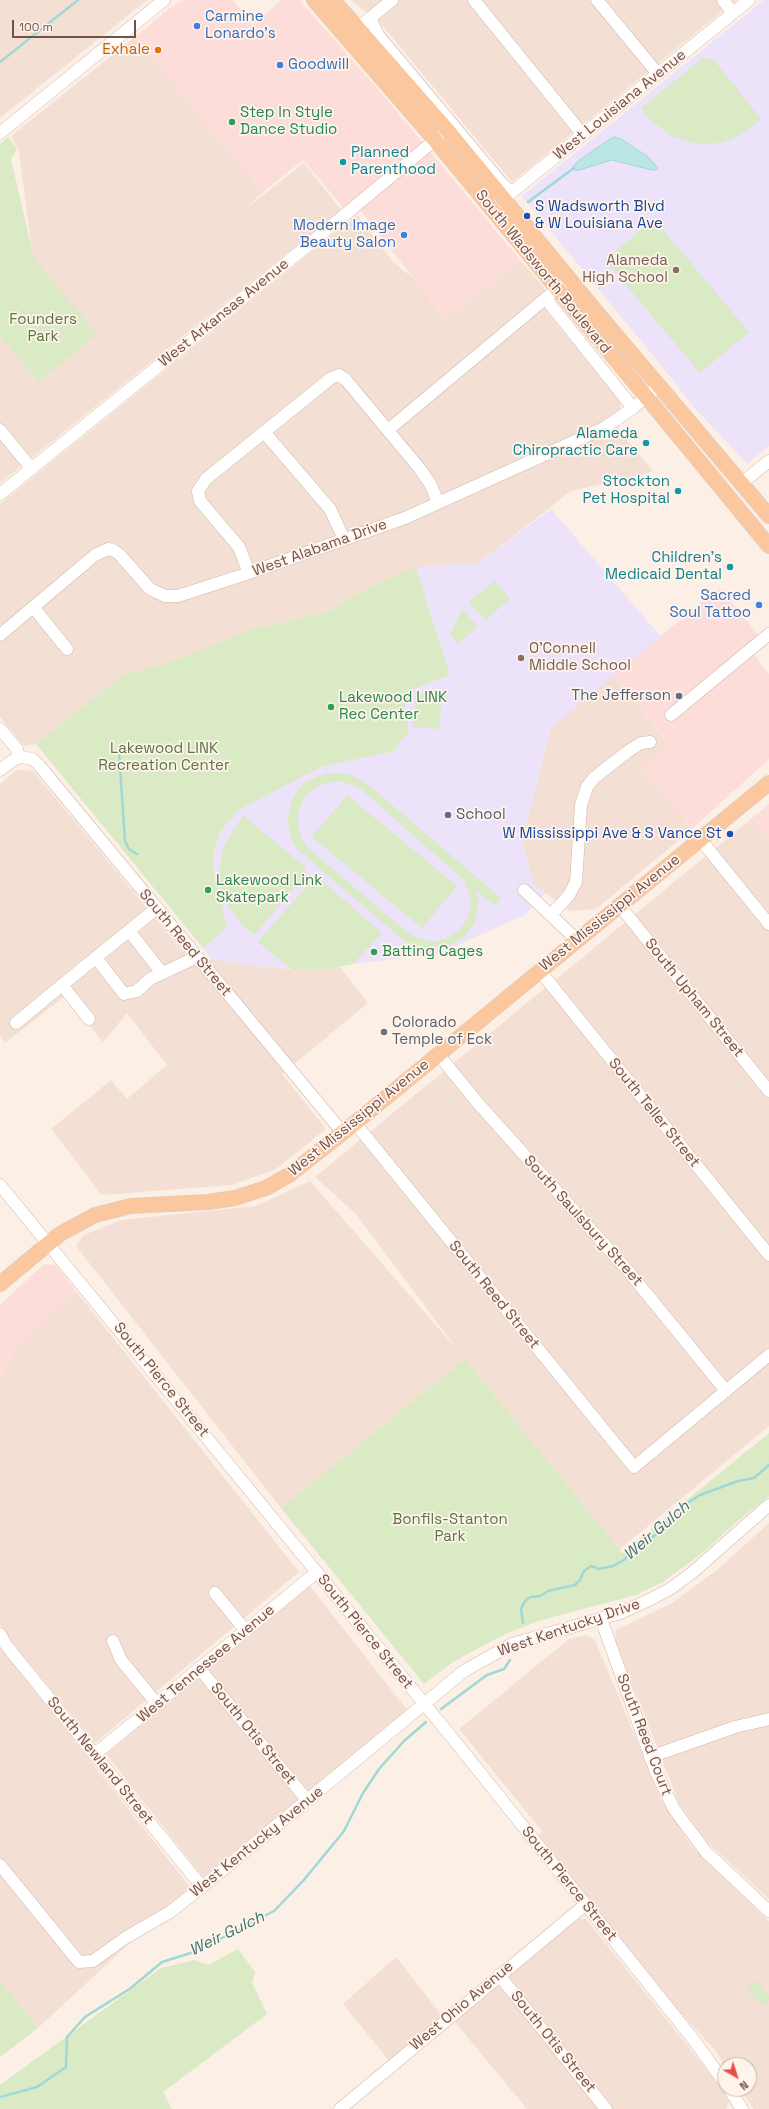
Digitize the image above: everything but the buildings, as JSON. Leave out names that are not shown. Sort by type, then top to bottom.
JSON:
[{"type":"main road","name":"South Wadsworth Boulevard","points":[[314,0],[491,209],[551,294],[646,397],[769,546]]},
{"type":"main road","name":"South Wadsworth Boulevard","points":[[333,0],[447,130],[508,195],[570,279],[769,516]]},
{"type":"main road","points":[[692,452],[706,460],[732,486],[737,486],[742,483]]},
{"type":"main road","name":"West Mississippi Avenue","points":[[0,1284],[48,1243],[82,1221],[118,1208],[155,1204],[208,1202],[253,1194],[289,1175],[343,1133],[769,783]]},
{"type":"street","points":[[0,133],[164,0]]},
{"type":"street","points":[[346,38],[392,0]]},
{"type":"street","points":[[474,0],[584,135]]},
{"type":"street","points":[[597,0],[658,74]]},
{"type":"street","points":[[723,0],[733,13]]},
{"type":"street","name":"West Louisiana Avenue","points":[[491,209],[749,0]]},
{"type":"street","name":"South Wadsworth Boulevard","points":[[370,18],[378,35],[503,185],[508,195]]},
{"type":"street","name":"West Arkansas Avenue","points":[[0,494],[296,255],[447,130]]},
{"type":"street","points":[[388,430],[570,279]]},
{"type":"street","name":"South Wadsworth Boulevard","points":[[551,294],[633,408]]},
{"type":"street","points":[[249,573],[239,547],[200,501],[198,491],[206,479],[331,378],[339,375],[346,380],[420,469],[431,485],[438,503]]},
{"type":"street","name":"West Alabama Drive","points":[[0,635],[34,608],[95,555],[108,549],[119,554],[150,590],[165,596],[178,596],[249,573],[405,518],[594,433],[633,408],[659,386]]},
{"type":"street","points":[[0,430],[32,469]]},
{"type":"street","points":[[264,432],[330,509],[344,539]]},
{"type":"street","points":[[742,483],[769,461]]},
{"type":"street","points":[[34,608],[68,649]]},
{"type":"street","points":[[671,715],[769,634]]},
{"type":"street","points":[[0,729],[22,757],[0,770]]},
{"type":"street","points":[[551,915],[566,900],[576,882],[581,805],[587,787],[594,778],[627,752],[641,742],[650,742]]},
{"type":"street","name":"South Reed Street","points":[[22,757],[32,759],[44,770],[197,958],[343,1133]]},
{"type":"street","points":[[701,840],[769,924]]},
{"type":"street","points":[[524,890],[577,940]]},
{"type":"street","name":"South Upham Street","points":[[620,906],[769,1090]]},
{"type":"street","points":[[16,1023],[157,908]]},
{"type":"street","points":[[129,931],[162,973]]},
{"type":"street","points":[[96,958],[124,994],[137,991],[150,979],[197,958]]},
{"type":"street","name":"South Teller Street","points":[[540,971],[769,1255]]},
{"type":"street","points":[[62,985],[89,1019]]},
{"type":"street","name":"South Saulsbury Street","points":[[438,1054],[481,1107],[629,1272],[726,1391]]},
{"type":"street","name":"South Reed Street","points":[[355,1123],[634,1467],[726,1391]]},
{"type":"street","name":"South Pierce Street","points":[[0,1185],[424,1703],[693,2039],[717,2072]]},
{"type":"street","points":[[726,1391],[769,1355]]},
{"type":"street","name":"West Kentucky Drive","points":[[424,1703],[464,1671],[503,1648],[630,1609],[670,1588],[693,1572],[769,1505]]},
{"type":"street","name":"West Tennessee Avenue","points":[[94,1755],[317,1572]]},
{"type":"street","points":[[215,1594],[246,1630]]},
{"type":"street","name":"South Reed Court","points":[[601,1619],[650,1757],[670,1801],[694,1838],[718,1865],[769,1911]]},
{"type":"street","name":"South Newland Street","points":[[0,1634],[6,1645],[202,1887]]},
{"type":"street","points":[[113,1641],[121,1660],[157,1704]]},
{"type":"street","name":"South Otis Street","points":[[199,1668],[307,1800]]},
{"type":"street","name":"West Kentucky Avenue","points":[[0,1865],[79,1962],[93,1961],[125,1938],[170,1912],[424,1703]]},
{"type":"street","points":[[650,1757],[735,1727],[769,1719]]},
{"type":"street","name":"West Ohio Avenue","points":[[340,2109],[499,1975],[585,1905]]},
{"type":"street","name":"South Otis Street","points":[[499,1975],[606,2109]]},
{"type":"street","points":[[733,2097],[739,2108]]},
{"type":"shaded area","points":[[0,0],[147,0],[0,118]]},
{"type":"shaded area","points":[[184,0],[233,0],[253,24],[282,0],[299,0],[383,95],[521,261],[445,319],[362,212],[343,207],[303,160],[263,192],[135,37],[169,9]]},
{"type":"shaded area","points":[[351,0],[736,0],[512,182],[382,25]]},
{"type":"shaded area","name":"Alameda High School","points":[[764,0],[769,0],[769,446],[747,464],[691,404],[674,381],[522,196]]},
{"type":"shaded area","points":[[135,37],[263,192],[243,211],[304,163],[341,210],[0,483],[0,336],[38,382],[33,260],[19,151],[11,136]]},
{"type":"shaded area","points":[[357,215],[393,262],[413,278],[445,319],[521,261],[544,287],[547,312],[620,401],[619,431],[653,471],[642,475],[571,491],[479,563],[426,566],[403,572],[362,591],[327,612],[252,629],[168,663],[124,674],[36,744],[24,746],[0,717],[0,504]]},
{"type":"shaded area","points":[[551,509],[661,637],[551,728],[522,840],[533,884],[545,893],[525,915],[437,954],[353,964],[322,970],[256,966],[212,959],[203,948],[227,928],[213,870],[213,855],[221,831],[238,809],[323,766],[392,752],[409,732],[403,692],[450,675],[416,568],[426,566],[479,563]]},
{"type":"shaded area","name":"The Jefferson","points":[[720,588],[762,640],[750,650],[769,674],[769,759],[692,829],[642,768],[670,744],[613,675]]},
{"type":"shaded area","points":[[613,675],[670,745],[642,768],[692,829],[596,909],[570,911],[533,884],[522,840],[551,728]]},
{"type":"shaded area","points":[[17,770],[33,771],[190,960],[212,959],[256,966],[292,969],[322,970],[340,967],[368,1003],[282,1074],[326,1129],[276,1169],[232,1185],[102,1195],[51,1129],[111,1080],[127,1099],[167,1065],[127,1013],[103,1042],[65,996],[5,1043],[0,1036],[0,784]]},
{"type":"shaded area","points":[[769,804],[769,841],[751,819]]},
{"type":"shaded area","points":[[751,819],[769,841],[769,1426],[619,1550],[465,1359],[281,1508],[76,1246],[84,1235],[122,1220],[256,1206],[310,1181],[460,1353],[356,1214],[315,1177]]},
{"type":"shaded area","points":[[44,1264],[56,1265],[76,1291],[17,1347],[0,1376],[0,1305]]},
{"type":"shaded area","points":[[76,1291],[299,1572],[95,1743],[6,1635],[0,1625],[0,1376],[17,1347]]},
{"type":"shaded area","points":[[769,1523],[769,1899],[707,1842],[679,1803],[615,1640],[616,1630],[672,1603],[717,1570]]},
{"type":"shaded area","points":[[310,1586],[407,1710],[204,1878],[106,1754]]},
{"type":"shaded area","points":[[586,1635],[595,1640],[661,1799],[691,1846],[769,1921],[769,2109],[754,2109],[746,2097],[757,2097],[757,2057],[719,2057],[714,2049],[679,2011],[538,1836],[542,1831],[459,1729],[569,1639]]},
{"type":"shaded area","points":[[0,1647],[190,1887],[38,2028],[0,1980]]},
{"type":"shaded area","points":[[578,1919],[586,1919],[717,2083],[717,2097],[728,2097],[730,2099],[726,2109],[527,2109],[454,2021]]},
{"type":"shaded area","points":[[396,1957],[443,2017],[390,2062],[343,2004]]},
{"type":"green space","points":[[703,58],[713,59],[761,119],[746,131],[721,143],[697,144],[672,136],[650,120],[641,108]]},
{"type":"green space","name":"Founders Park","points":[[8,137],[17,149],[11,159],[34,259],[97,334],[38,382],[0,336],[0,144]]},
{"type":"green space","points":[[654,219],[749,332],[700,373],[605,260]]},
{"type":"green space","name":"Lakewood LINK Recreation Center","points":[[416,568],[450,675],[403,693],[409,732],[392,752],[323,766],[238,810],[221,831],[213,855],[213,870],[227,928],[203,948],[36,744],[124,674],[168,663],[252,629],[327,612],[362,591],[403,572]]},
{"type":"green space","points":[[495,581],[510,599],[485,620],[469,602]]},
{"type":"green space","points":[[462,609],[476,625],[476,628],[458,644],[450,635]]},
{"type":"green space","points":[[416,692],[442,695],[439,729],[413,727]]},
{"type":"green space","points":[[326,773],[348,774],[366,783],[501,898],[495,906],[476,890],[479,901],[474,924],[463,938],[452,944],[428,949],[412,945],[403,940],[298,850],[292,841],[287,821],[292,800],[298,790],[306,782]],"holes":[[[340,781],[353,785],[362,790],[465,881],[470,896],[471,906],[468,917],[460,930],[447,938],[433,942],[415,937],[407,932],[308,848],[301,837],[298,826],[298,813],[306,796],[316,787],[328,783]]]},
{"type":"green space","points":[[347,795],[457,886],[422,928],[312,837]]},
{"type":"green space","points":[[244,816],[305,867],[306,874],[254,935],[243,926],[229,908],[221,887],[220,876],[221,855],[225,844],[235,827]]},
{"type":"green space","points":[[313,879],[321,880],[382,933],[353,964],[322,970],[292,969],[258,942]]},
{"type":"green space","name":"Bonfils-Stanton Park","points":[[465,1359],[622,1553],[769,1433],[769,1496],[739,1520],[701,1554],[663,1582],[636,1595],[538,1621],[499,1637],[453,1662],[424,1684],[281,1508]]},
{"type":"green space","points":[[238,1949],[255,1972],[252,1983],[267,2014],[163,2092],[172,2109],[0,2109],[0,2085],[161,1968],[195,1960],[208,1965]]},
{"type":"green space","points":[[0,1980],[38,2028],[0,2057]]},
{"type":"green space","points":[[756,1980],[769,1996],[769,1999],[762,2006],[747,1988]]},
{"type":"water","points":[[614,137],[621,139],[647,156],[658,168],[656,170],[652,170],[612,160],[575,170],[573,167],[577,162]]},
{"type":"waterway","points":[[0,62],[78,0]]},
{"type":"waterway","points":[[528,202],[574,168]]},
{"type":"waterway","points":[[119,752],[125,841],[129,849],[137,854]]},
{"type":"waterway","name":"Weir Gulch","points":[[523,1623],[521,1609],[525,1601],[530,1597],[540,1596],[548,1591],[575,1585],[580,1580],[584,1571],[591,1566],[599,1569],[613,1566],[624,1560],[636,1545],[650,1539],[660,1531],[677,1510],[700,1495],[738,1481],[754,1478],[769,1465]]},
{"type":"waterway","name":"Weir Gulch","points":[[441,1709],[487,1675],[504,1669],[510,1660]]},
{"type":"waterway","name":"Weir Gulch","points":[[0,2097],[37,2087],[66,2067],[67,2037],[85,2017],[131,1988],[162,1962],[197,1951],[274,1911],[303,1881],[344,1831],[363,1793],[379,1769],[404,1741],[426,1722]]},
{"type":"place","name":"Carmine Lonardo's","points":[[197,26]]},
{"type":"place","name":"Exhale","points":[[158,50]]},
{"type":"place","name":"Goodwill","points":[[280,65]]},
{"type":"place","name":"Step In Style Dance Studio","points":[[232,122]]},
{"type":"place","name":"Planned Parenthood","points":[[343,162]]},
{"type":"place","name":"S Wadsworth Blvd & W Louisiana Ave","points":[[527,216]]},
{"type":"place","name":"Modern Image Beauty Salon","points":[[404,235]]},
{"type":"place","name":"Alameda High School","points":[[676,270]]},
{"type":"place","name":"Alameda Chiropractic Care","points":[[646,443]]},
{"type":"place","name":"Stockton Pet Hospital","points":[[678,491]]},
{"type":"place","name":"Children's Medicaid Dental","points":[[730,567]]},
{"type":"place","name":"Sacred Soul Tattoo","points":[[759,605]]},
{"type":"place","name":"O'Connell Middle School","points":[[521,658]]},
{"type":"place","name":"The Jefferson","points":[[679,696]]},
{"type":"place","name":"Lakewood LINK Rec Center","points":[[331,707]]},
{"type":"place","name":"School","points":[[448,815]]},
{"type":"place","name":"W Mississippi Ave & S Vance St","points":[[730,834]]},
{"type":"place","name":"Lakewood Link Skatepark","points":[[208,890]]},
{"type":"place","name":"Batting Cages","points":[[374,952]]},
{"type":"place","name":"Colorado Temple of Eck","points":[[384,1032]]}]
